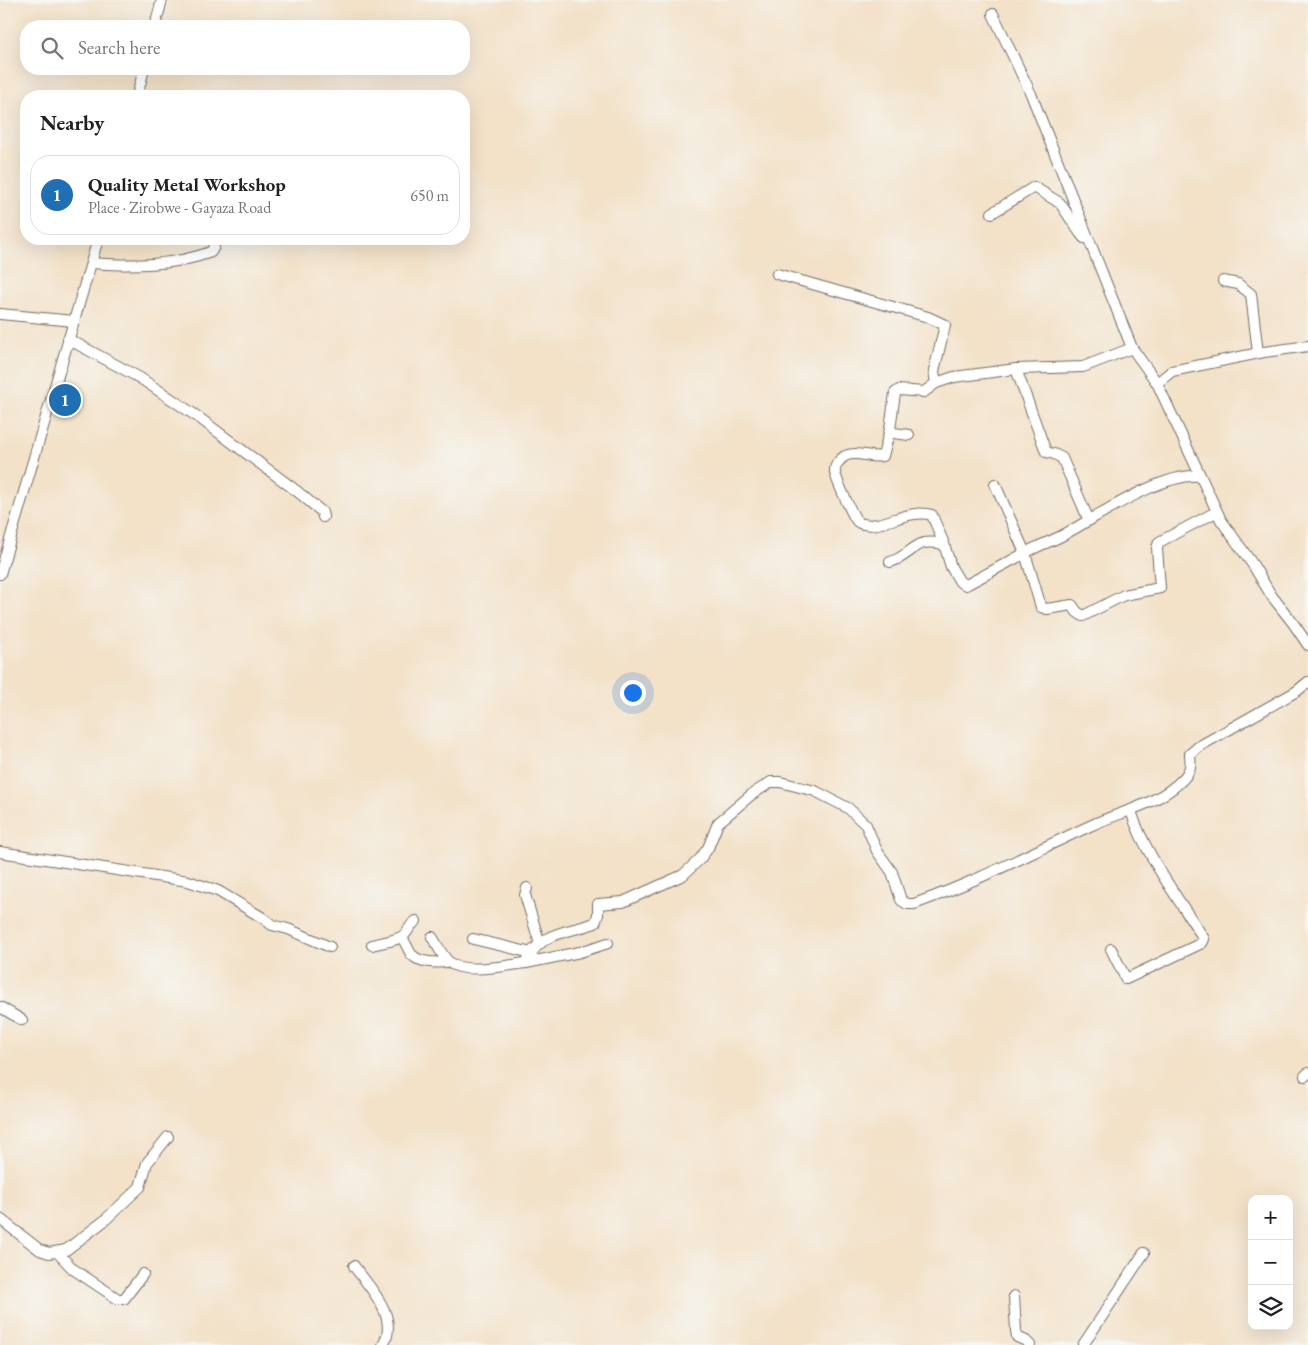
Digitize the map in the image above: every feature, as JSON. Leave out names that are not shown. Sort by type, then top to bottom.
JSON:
[{"type":"street","points":[[157,20],[162,0]]},
{"type":"street","points":[[993,14],[1031,94],[1132,348],[1157,383],[1216,512],[1253,565],[1271,595],[1308,645]]},
{"type":"street","points":[[138,90],[142,75]]},
{"type":"street","points":[[992,213],[1034,187],[1060,203],[1080,233],[1089,242]]},
{"type":"street","points":[[0,574],[97,245]]},
{"type":"street","points":[[92,264],[154,264],[211,252],[214,245]]},
{"type":"street","points":[[777,274],[826,290],[928,317],[945,325],[934,371],[936,383]]},
{"type":"street","points":[[1223,281],[1238,284],[1251,294],[1258,353]]},
{"type":"street","points":[[0,314],[74,321]]},
{"type":"street","points":[[68,339],[140,378],[198,417],[305,498],[322,512],[323,517]]},
{"type":"street","points":[[1157,383],[1172,371],[1258,353],[1308,346]]},
{"type":"street","points":[[1132,348],[1083,367],[1016,369],[954,377],[936,383],[924,392],[899,390],[895,393],[890,429],[883,456],[878,458],[856,454],[845,456],[835,466],[835,473],[850,510],[857,521],[865,525],[909,514],[927,513],[932,515],[951,567],[960,582],[966,585],[1025,553],[1064,535],[1116,505],[1170,480],[1188,475],[1200,476]]},
{"type":"street","points":[[1016,369],[1046,452],[1062,458],[1086,516],[1090,520]]},
{"type":"street","points":[[890,429],[894,433],[909,435]]},
{"type":"street","points":[[995,484],[1025,553],[1041,607],[1047,609],[1072,605],[1083,616],[1124,595],[1160,588],[1157,548],[1159,542],[1216,512]]},
{"type":"street","points":[[890,562],[907,554],[920,544],[929,542],[944,544]]},
{"type":"street","points":[[526,963],[532,953],[550,935],[595,923],[598,915],[598,904],[623,902],[683,875],[700,859],[708,848],[718,823],[751,795],[771,782],[780,782],[815,791],[848,808],[866,825],[877,851],[892,872],[901,900],[907,904],[914,904],[979,879],[1090,826],[1110,817],[1131,811],[1161,796],[1184,779],[1191,768],[1190,754],[1198,747],[1297,691],[1308,682]]},
{"type":"street","points":[[1111,949],[1126,979],[1202,943],[1204,939],[1137,830],[1131,811]]},
{"type":"street","points":[[0,852],[188,881],[218,891],[272,925],[288,929],[330,947]]},
{"type":"street","points":[[526,888],[525,895],[540,944]]},
{"type":"street","points":[[372,945],[399,938],[406,934],[411,924],[416,921]]},
{"type":"street","points":[[432,937],[447,962]]},
{"type":"street","points":[[399,938],[403,939],[412,955],[422,960],[438,963],[447,962],[470,969],[526,963],[580,952],[608,943]]},
{"type":"street","points":[[473,939],[532,953]]},
{"type":"street","points":[[0,1006],[22,1020]]},
{"type":"street","points":[[0,1220],[40,1250],[57,1252],[66,1250],[125,1202],[140,1187],[147,1163],[168,1137]]},
{"type":"street","points":[[57,1252],[73,1269],[118,1299],[124,1299],[143,1274]]},
{"type":"street","points":[[1083,1345],[1144,1252]]},
{"type":"street","points":[[354,1266],[384,1308],[389,1332],[383,1345]]},
{"type":"street","points":[[1014,1296],[1017,1337],[1026,1340],[1030,1345]]},
{"type":"place","name":"Quality Metal Workshop","points":[[65,400]]}]
